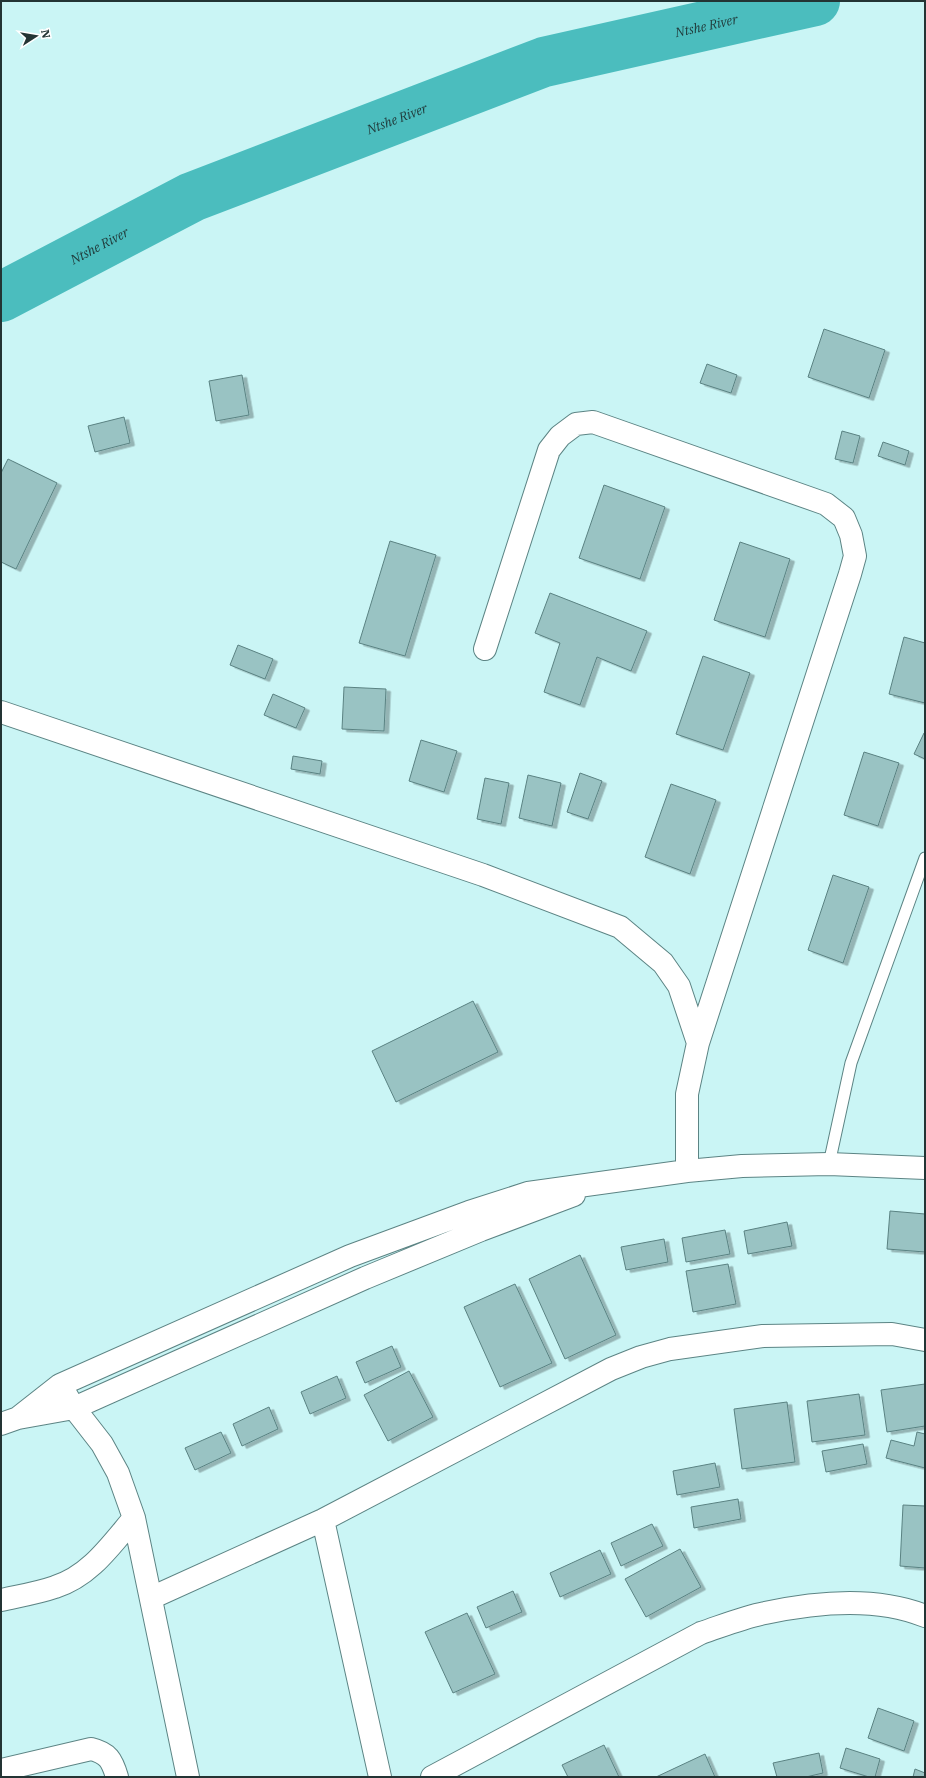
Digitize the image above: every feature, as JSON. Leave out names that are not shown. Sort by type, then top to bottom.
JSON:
[{"type":"street","points":[[485,649],[549,450],[560,436],[576,424],[593,422],[826,504],[844,518],[851,535],[855,556],[698,1043],[687,1094],[687,1172]]},
{"type":"street","points":[[1,712],[482,875],[620,927],[640,942],[663,963],[679,986],[698,1043]]},
{"type":"street","points":[[10,1421],[60,1385],[350,1256],[461,1214],[528,1193],[742,1166],[829,1164],[925,1168]]},
{"type":"street","points":[[10,1421],[74,1408],[365,1278],[481,1230],[603,1184]]},
{"type":"street","points":[[151,1598],[322,1520],[611,1369],[641,1357],[670,1349],[763,1336],[892,1334],[925,1340]]},
{"type":"street","points":[[60,1385],[74,1408],[102,1444],[118,1473],[134,1518],[188,1777]]},
{"type":"street","points":[[1,1600],[56,1587],[80,1575],[97,1562],[134,1518]]},
{"type":"street","points":[[322,1520],[380,1777]]},
{"type":"street","points":[[432,1777],[701,1633],[728,1624],[765,1613],[822,1605],[874,1604],[916,1612],[925,1616]]},
{"type":"street","points":[[1,1770],[91,1749],[100,1751],[107,1756],[113,1763],[117,1777]]},
{"type":"lane","points":[[829,1164],[851,1063],[925,858]]},
{"type":"building","points":[[824,329],[885,350],[869,398],[808,377]]},
{"type":"building","points":[[707,364],[737,375],[731,393],[700,383]]},
{"type":"building","points":[[242,375],[249,415],[216,421],[209,381]]},
{"type":"building","points":[[124,417],[130,443],[95,452],[88,426]]},
{"type":"building","points":[[842,431],[860,436],[853,463],[835,459]]},
{"type":"building","points":[[883,442],[909,451],[905,465],[878,456]]},
{"type":"building","points":[[8,459],[57,483],[16,569],[1,562],[1,473]]},
{"type":"building","points":[[604,485],[665,507],[640,579],[579,558]]},
{"type":"building","points":[[390,541],[436,555],[405,656],[359,643]]},
{"type":"building","points":[[740,542],[790,559],[765,637],[714,620]]},
{"type":"building","points":[[550,593],[647,631],[631,671],[597,657],[580,705],[544,692],[560,643],[535,633]]},
{"type":"building","points":[[904,637],[925,643],[925,703],[889,694]]},
{"type":"building","points":[[238,645],[273,659],[265,679],[230,665]]},
{"type":"building","points":[[703,656],[750,673],[723,750],[676,734]]},
{"type":"building","points":[[344,687],[386,689],[384,731],[342,729]]},
{"type":"building","points":[[273,694],[305,708],[296,728],[264,715]]},
{"type":"building","points":[[925,733],[925,759],[914,754]]},
{"type":"building","points":[[421,740],[457,751],[444,792],[409,781]]},
{"type":"building","points":[[864,752],[899,763],[878,826],[844,815]]},
{"type":"building","points":[[293,756],[322,761],[320,774],[291,769]]},
{"type":"building","points":[[580,773],[602,781],[588,819],[567,812]]},
{"type":"building","points":[[528,775],[561,783],[552,826],[519,818]]},
{"type":"building","points":[[485,778],[509,783],[501,824],[477,819]]},
{"type":"building","points":[[671,784],[716,800],[690,874],[645,857]]},
{"type":"building","points":[[833,875],[869,887],[843,963],[808,950]]},
{"type":"building","points":[[473,1001],[498,1052],[396,1102],[372,1051]]},
{"type":"building","points":[[890,1211],[925,1214],[925,1252],[887,1249]]},
{"type":"building","points":[[787,1222],[792,1246],[748,1254],[744,1231]]},
{"type":"building","points":[[725,1230],[730,1254],[686,1262],[682,1238]]},
{"type":"building","points":[[664,1239],[668,1262],[626,1270],[621,1247]]},
{"type":"building","points":[[580,1255],[616,1335],[565,1359],[529,1279]]},
{"type":"building","points":[[728,1264],[736,1304],[693,1312],[686,1271]]},
{"type":"building","points":[[515,1284],[552,1363],[500,1387],[464,1307]]},
{"type":"building","points":[[392,1346],[401,1367],[365,1383],[356,1362]]},
{"type":"building","points":[[409,1371],[433,1417],[388,1441],[364,1395]]},
{"type":"building","points":[[337,1376],[346,1398],[310,1414],[301,1392]]},
{"type":"building","points":[[925,1384],[925,1426],[887,1432],[881,1390]]},
{"type":"building","points":[[859,1394],[865,1435],[812,1442],[807,1401]]},
{"type":"building","points":[[787,1402],[795,1462],[742,1469],[734,1409]]},
{"type":"building","points":[[269,1407],[278,1429],[242,1446],[233,1424]]},
{"type":"building","points":[[221,1432],[231,1453],[195,1470],[185,1448]]},
{"type":"building","points":[[917,1432],[925,1434],[925,1468],[886,1458],[891,1440],[914,1446]]},
{"type":"building","points":[[863,1444],[867,1464],[826,1472],[822,1451]]},
{"type":"building","points":[[715,1463],[720,1487],[677,1495],[673,1471]]},
{"type":"building","points":[[738,1499],[741,1519],[694,1528],[691,1507]]},
{"type":"building","points":[[903,1505],[925,1506],[925,1568],[900,1566]]},
{"type":"building","points":[[652,1524],[663,1546],[621,1566],[611,1543]]},
{"type":"building","points":[[680,1549],[701,1587],[646,1617],[625,1579]]},
{"type":"building","points":[[600,1550],[611,1574],[560,1597],[550,1573]]},
{"type":"building","points":[[513,1591],[522,1612],[486,1628],[477,1607]]},
{"type":"building","points":[[467,1613],[495,1674],[453,1693],[425,1632]]},
{"type":"building","points":[[878,1708],[914,1721],[904,1751],[868,1738]]},
{"type":"building","points":[[604,1745],[619,1777],[568,1777],[562,1765]]},
{"type":"building","points":[[846,1748],[880,1759],[875,1777],[869,1777],[840,1768]]},
{"type":"building","points":[[819,1753],[823,1773],[806,1777],[777,1777],[773,1763]]},
{"type":"building","points":[[705,1754],[715,1777],[656,1777]]},
{"type":"building","points":[[915,1769],[925,1773],[925,1777],[913,1777]]},
{"type":"waterway","name":"Ntshe River","points":[[1,297],[192,197],[544,62],[815,1]]}]
